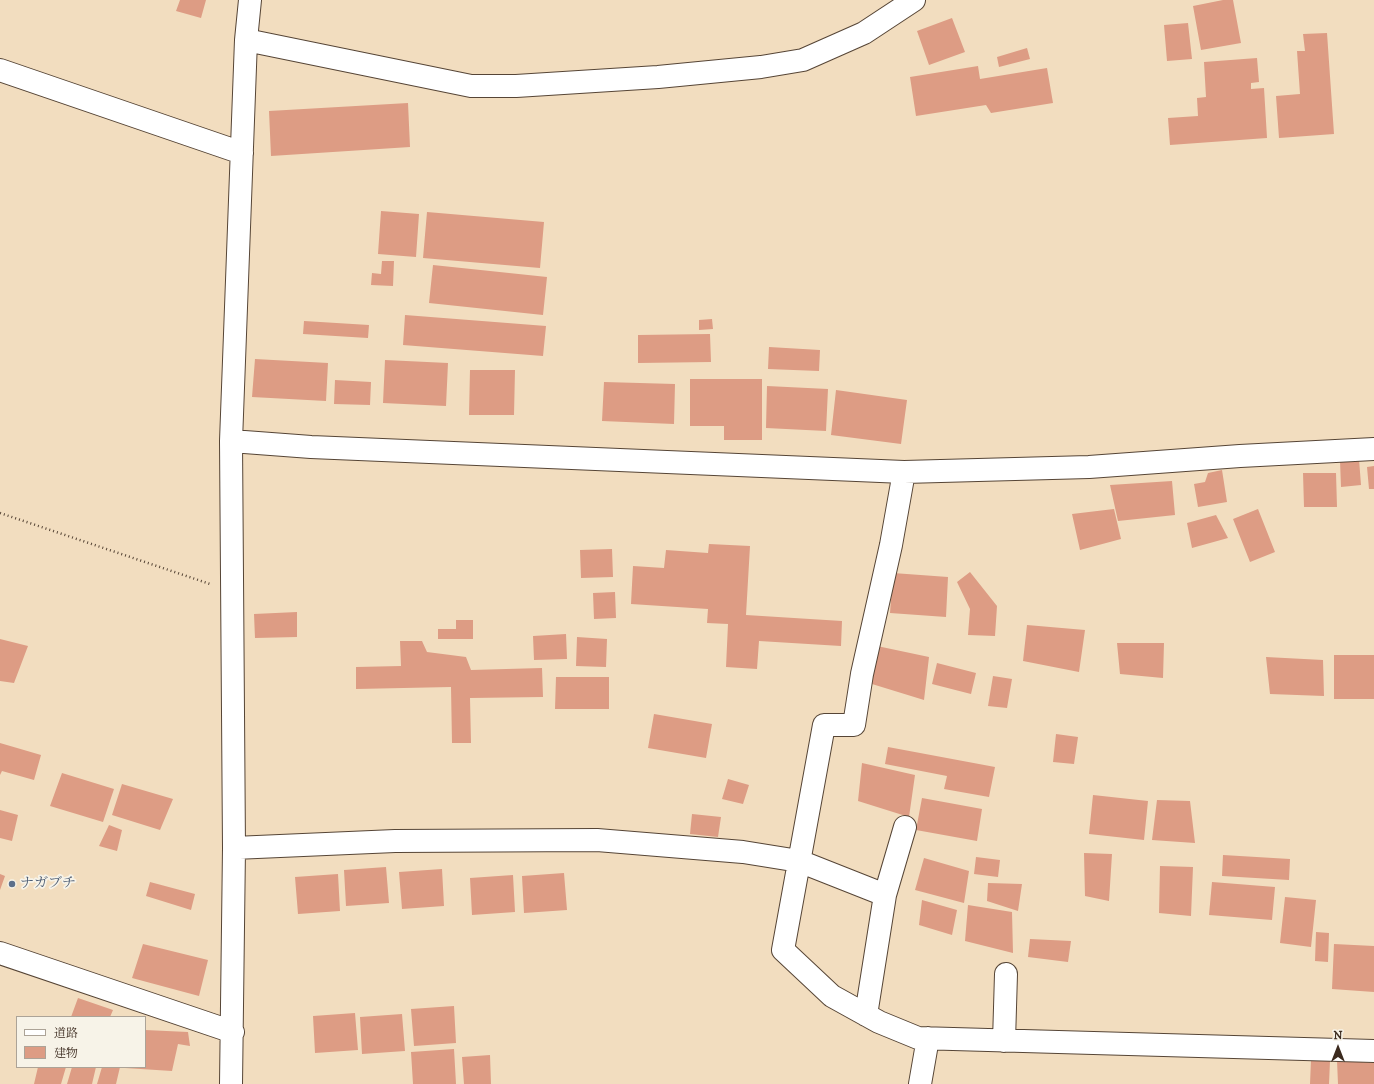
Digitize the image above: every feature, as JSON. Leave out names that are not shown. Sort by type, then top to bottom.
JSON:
[{"type":"street","points":[[232,1084],[234,848],[231,441],[246,40],[250,0]]},
{"type":"street","points":[[246,40],[471,86],[516,86],[658,77],[761,67],[803,60],[864,33],[914,0]]},
{"type":"street","points":[[0,70],[242,153]]},
{"type":"street","points":[[231,441],[311,447],[904,472],[1089,467],[1240,456],[1374,449]]},
{"type":"street","points":[[904,472],[891,545],[862,674],[854,726],[824,725],[783,950],[832,996],[866,1015],[918,1038],[1374,1050]]},
{"type":"street","points":[[866,1015],[885,895],[905,827]]},
{"type":"street","points":[[234,848],[395,841],[597,840],[743,852],[799,861],[885,895]]},
{"type":"street","points":[[0,953],[233,1032]]},
{"type":"street","points":[[1004,1041],[1006,974]]},
{"type":"street","points":[[920,1084],[928,1038]]},
{"type":"path","points":[[0,513],[231,591]]},
{"type":"building","points":[[180,0],[206,0],[201,18],[176,11]]},
{"type":"building","points":[[1223,0],[1233,0],[1241,43],[1201,50],[1193,6]]},
{"type":"building","points":[[952,18],[965,52],[929,65],[917,31]]},
{"type":"building","points":[[1188,23],[1192,59],[1167,61],[1164,25]]},
{"type":"building","points":[[1327,33],[1334,134],[1279,138],[1276,96],[1300,94],[1297,51],[1305,51],[1303,34]]},
{"type":"building","points":[[1027,48],[1030,59],[999,67],[997,57]]},
{"type":"building","points":[[1257,58],[1259,82],[1251,83],[1251,89],[1264,88],[1267,138],[1170,145],[1168,118],[1198,116],[1197,98],[1206,97],[1204,62]]},
{"type":"building","points":[[978,66],[980,79],[1047,68],[1053,103],[991,113],[986,105],[916,116],[910,77]]},
{"type":"building","points":[[408,103],[410,147],[271,156],[269,111]]},
{"type":"building","points":[[381,211],[419,214],[416,257],[378,254]]},
{"type":"building","points":[[427,212],[544,222],[540,268],[423,258]]},
{"type":"building","points":[[382,261],[394,261],[393,286],[371,285],[372,273],[381,274]]},
{"type":"building","points":[[433,265],[547,277],[543,315],[429,303]]},
{"type":"building","points":[[405,315],[546,326],[543,356],[403,345]]},
{"type":"building","points":[[712,319],[713,329],[699,330],[699,320]]},
{"type":"building","points":[[304,321],[369,325],[368,338],[303,334]]},
{"type":"building","points":[[710,334],[711,362],[638,363],[638,335]]},
{"type":"building","points":[[769,347],[820,350],[819,371],[768,369]]},
{"type":"building","points":[[255,359],[328,363],[326,401],[252,397]]},
{"type":"building","points":[[385,360],[448,363],[446,406],[383,403]]},
{"type":"building","points":[[470,370],[515,370],[514,415],[469,415]]},
{"type":"building","points":[[690,379],[762,379],[762,440],[724,440],[724,426],[690,426]]},
{"type":"building","points":[[335,380],[371,382],[370,405],[334,404]]},
{"type":"building","points":[[604,382],[675,384],[674,424],[602,421]]},
{"type":"building","points":[[767,386],[828,389],[826,431],[766,428]]},
{"type":"building","points":[[836,390],[907,400],[901,444],[831,435]]},
{"type":"building","points":[[1359,459],[1361,485],[1341,487],[1340,460]]},
{"type":"building","points":[[1374,466],[1374,489],[1369,489],[1367,467]]},
{"type":"building","points":[[1222,470],[1227,502],[1198,507],[1194,484],[1205,482],[1208,473]]},
{"type":"building","points":[[1303,473],[1336,473],[1337,507],[1304,507]]},
{"type":"building","points":[[1172,481],[1175,515],[1118,521],[1110,485]]},
{"type":"building","points":[[1114,509],[1121,539],[1080,550],[1072,514]]},
{"type":"building","points":[[1258,509],[1275,552],[1250,562],[1233,519]]},
{"type":"building","points":[[1216,515],[1228,538],[1192,548],[1187,523]]},
{"type":"building","points":[[709,544],[750,546],[746,615],[842,621],[841,646],[759,641],[757,669],[726,667],[728,624],[707,623],[708,609],[631,604],[633,566],[664,568],[666,550],[708,553]]},
{"type":"building","points":[[612,549],[613,577],[581,578],[580,550]]},
{"type":"building","points":[[970,572],[997,606],[995,636],[968,635],[970,609],[957,582]]},
{"type":"building","points":[[893,573],[948,577],[946,617],[890,613]]},
{"type":"building","points":[[615,592],[616,618],[594,619],[593,593]]},
{"type":"building","points":[[297,612],[297,637],[255,638],[254,614]]},
{"type":"building","points":[[456,620],[473,620],[473,639],[438,639],[438,629],[456,629]]},
{"type":"building","points":[[1027,625],[1085,630],[1079,672],[1023,661]]},
{"type":"building","points":[[566,634],[567,659],[534,660],[533,636]]},
{"type":"building","points":[[577,637],[607,639],[606,667],[576,666]]},
{"type":"building","points":[[0,639],[28,646],[14,683],[0,681]]},
{"type":"building","points":[[400,641],[422,641],[427,652],[466,657],[471,670],[542,668],[543,697],[470,698],[471,743],[452,743],[451,687],[356,689],[356,667],[401,666]]},
{"type":"building","points":[[1117,643],[1164,643],[1163,678],[1120,674]]},
{"type":"building","points":[[877,646],[929,657],[924,700],[872,684]]},
{"type":"building","points":[[1334,655],[1374,655],[1374,699],[1334,699]]},
{"type":"building","points":[[1266,657],[1323,660],[1324,696],[1270,694]]},
{"type":"building","points":[[937,663],[976,673],[971,694],[932,684]]},
{"type":"building","points":[[993,676],[1012,679],[1007,708],[988,706]]},
{"type":"building","points":[[556,677],[609,677],[609,709],[555,709]]},
{"type":"building","points":[[654,714],[712,724],[706,758],[648,748]]},
{"type":"building","points":[[1056,734],[1078,737],[1074,764],[1053,762]]},
{"type":"building","points":[[0,743],[41,755],[34,780],[2,771],[0,775]]},
{"type":"building","points":[[888,747],[995,767],[989,797],[944,789],[947,776],[885,764]]},
{"type":"building","points":[[862,763],[915,775],[909,817],[858,801]]},
{"type":"building","points":[[62,773],[114,789],[103,822],[50,806]]},
{"type":"building","points":[[728,779],[749,785],[743,804],[722,799]]},
{"type":"building","points":[[122,784],[173,799],[160,830],[112,815]]},
{"type":"building","points":[[1093,795],[1148,801],[1144,840],[1089,834]]},
{"type":"building","points":[[922,798],[982,809],[977,841],[916,830]]},
{"type":"building","points":[[1157,800],[1190,801],[1195,843],[1152,840]]},
{"type":"building","points":[[0,810],[18,815],[12,841],[0,838]]},
{"type":"building","points":[[692,814],[721,817],[718,837],[690,834]]},
{"type":"building","points":[[109,825],[122,830],[117,851],[99,846]]},
{"type":"building","points":[[1084,853],[1112,854],[1109,901],[1085,896]]},
{"type":"building","points":[[1223,855],[1290,859],[1289,880],[1222,876]]},
{"type":"building","points":[[976,857],[1000,860],[998,877],[974,874]]},
{"type":"building","points":[[924,858],[969,871],[964,903],[915,890]]},
{"type":"building","points":[[1160,866],[1193,867],[1191,916],[1159,913]]},
{"type":"building","points":[[386,867],[389,903],[346,906],[344,870]]},
{"type":"building","points":[[442,869],[444,906],[402,909],[399,872]]},
{"type":"building","points":[[564,873],[567,910],[524,913],[522,876]]},
{"type":"building","points":[[0,874],[5,876],[0,890]]},
{"type":"building","points":[[338,874],[340,911],[298,914],[295,877]]},
{"type":"building","points":[[513,875],[515,912],[472,915],[470,878]]},
{"type":"building","points":[[150,882],[195,894],[191,910],[146,896]]},
{"type":"building","points":[[1212,882],[1275,887],[1272,920],[1209,915]]},
{"type":"building","points":[[988,883],[1022,884],[1018,911],[987,901]]},
{"type":"building","points":[[1285,897],[1316,900],[1311,947],[1280,943]]},
{"type":"building","points":[[922,900],[957,910],[952,935],[919,925]]},
{"type":"building","points":[[968,905],[1012,912],[1013,953],[965,941]]},
{"type":"building","points":[[1316,932],[1329,933],[1328,962],[1315,961]]},
{"type":"building","points":[[1030,939],[1071,941],[1068,962],[1028,957]]},
{"type":"building","points":[[143,944],[208,960],[199,996],[132,978]]},
{"type":"building","points":[[1334,944],[1374,946],[1374,992],[1332,989]]},
{"type":"building","points":[[78,998],[113,1010],[110,1016],[71,1016]]},
{"type":"building","points":[[454,1006],[456,1043],[414,1046],[411,1009]]},
{"type":"building","points":[[355,1013],[358,1050],[315,1053],[313,1016]]},
{"type":"building","points":[[402,1014],[405,1051],[362,1054],[360,1017]]},
{"type":"building","points":[[146,1030],[188,1032],[190,1046],[178,1044],[172,1071],[125,1068],[146,1068]]},
{"type":"building","points":[[454,1049],[456,1084],[413,1084],[411,1052]]},
{"type":"building","points":[[490,1055],[491,1084],[464,1084],[462,1057]]},
{"type":"building","points":[[1311,1060],[1330,1061],[1329,1084],[1310,1084]]},
{"type":"building","points":[[1337,1060],[1374,1063],[1374,1084],[1338,1084]]},
{"type":"building","points":[[38,1068],[66,1068],[61,1084],[34,1084]]},
{"type":"building","points":[[72,1068],[96,1068],[92,1084],[67,1084]]},
{"type":"building","points":[[102,1068],[120,1068],[116,1084],[97,1084]]},
{"type":"place","name":"ナガブチ","points":[[12,884]]}]
